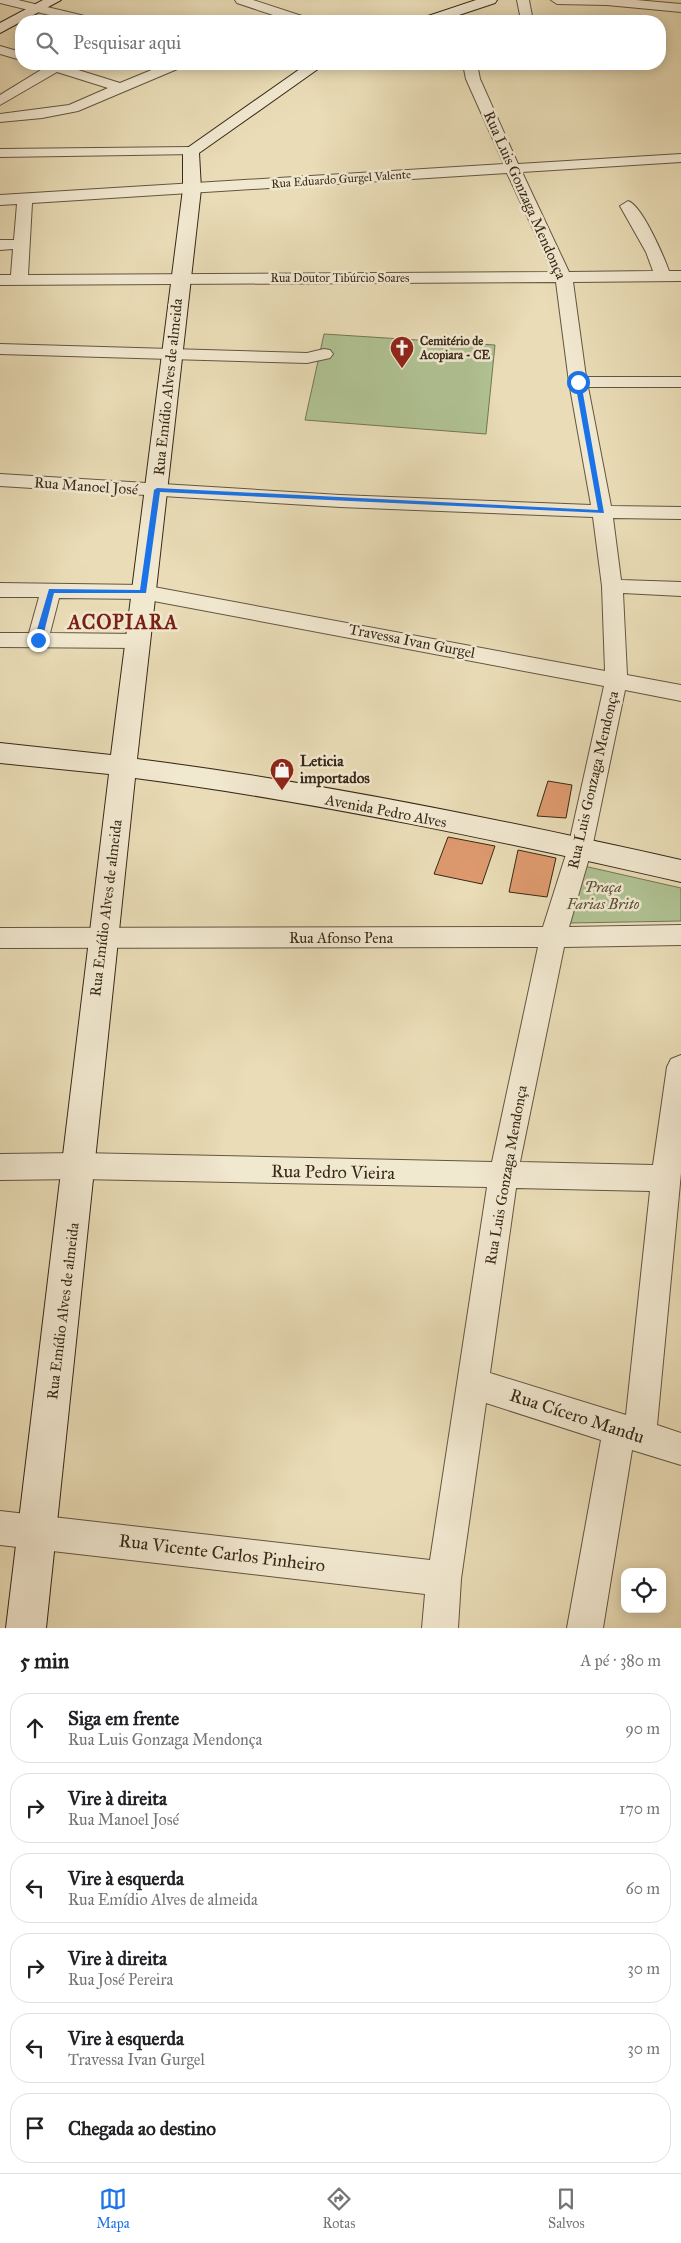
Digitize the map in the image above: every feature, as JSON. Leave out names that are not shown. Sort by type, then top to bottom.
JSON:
[{"type":"street","points":[[2,0],[63,15]]},
{"type":"street","points":[[27,15],[54,0]]},
{"type":"street","points":[[241,0],[284,15]]},
{"type":"street","points":[[445,15],[490,0]]},
{"type":"street","points":[[526,15],[522,0],[538,0]]},
{"type":"street","points":[[557,0],[616,2],[681,8]]},
{"type":"street","points":[[274,15],[278,13]]},
{"type":"street","points":[[0,29],[15,21]]},
{"type":"street","points":[[0,50],[15,54]]},
{"type":"street","points":[[0,101],[22,86],[32,82],[45,70]]},
{"type":"street","points":[[66,70],[122,88]]},
{"type":"street","points":[[0,117],[58,112],[163,70]]},
{"type":"street","points":[[0,153],[191,150],[307,70]]},
{"type":"street","name":"Rua Luis Gonzaga Mendonça","points":[[440,1628],[444,1579],[503,1176],[553,937],[580,848],[616,680],[612,586],[602,512],[579,387],[564,277],[549,250],[473,79],[471,70]]},
{"type":"street","points":[[0,117],[27,92],[32,82]]},
{"type":"street","name":"Rua Emídio Alves de almeida","points":[[26,1628],[79,1166],[102,939],[157,490],[170,354],[192,188],[191,150]]},
{"type":"street","name":"Rua Eduardo Gurgel Valente","points":[[0,200],[681,158]]},
{"type":"street","points":[[19,280],[20,244],[25,199]]},
{"type":"street","points":[[628,206],[654,252],[663,276]]},
{"type":"street","points":[[0,245],[20,244]]},
{"type":"street","name":"Rua Doutor Tibúrcio Soares","points":[[0,280],[681,276]]},
{"type":"street","points":[[0,349],[307,358],[324,354]]},
{"type":"street","points":[[579,387],[681,382]]},
{"type":"street","points":[[579,387],[681,390]]},
{"type":"street","name":"Rua Manoel José","points":[[0,480],[157,490],[602,512],[681,513]]},
{"type":"street","points":[[612,586],[681,589]]},
{"type":"street","name":"Travessa Ivan Gurgel","points":[[0,590],[143,592],[681,693]]},
{"type":"street","points":[[38,640],[51,590]]},
{"type":"street","points":[[0,640],[137,641]]},
{"type":"street","name":"Avenida Pedro Alves","points":[[0,753],[123,765],[268,788],[580,848],[681,871]]},
{"type":"street","name":"Rua Afonso Pena","points":[[0,938],[681,935]]},
{"type":"street","points":[[585,1628],[630,1433],[666,1178],[679,1108],[681,1067]]},
{"type":"street","name":"Rua Pedro Vieira","points":[[0,1166],[666,1178]]},
{"type":"street","name":"Rua Cícero Mandu","points":[[473,1383],[681,1449]]},
{"type":"street","name":"Rua Vicente Carlos Pinheiro","points":[[0,1528],[444,1579]]},
{"type":"green space","points":[[324,334],[495,345],[486,434],[305,420]]},
{"type":"green space","name":"Praça Farias Brito","points":[[584,866],[681,888],[681,921],[570,923]]},
{"type":"building","points":[[548,781],[572,785],[566,818],[537,816]]},
{"type":"building","points":[[448,837],[495,846],[482,884],[434,874]]},
{"type":"building","points":[[518,850],[556,858],[547,897],[509,892]]},
{"type":"place","name":"Cemitério de Acopiara - CE","points":[[402,369]]},
{"type":"place","name":"Leticia importados","points":[[282,791]]},
{"type":"district","name":"ACOPIARA","points":[[123,622]]},
{"type":"route","points":[[38,640],[51,590],[143,592],[157,490],[602,512],[578,382]]}]
